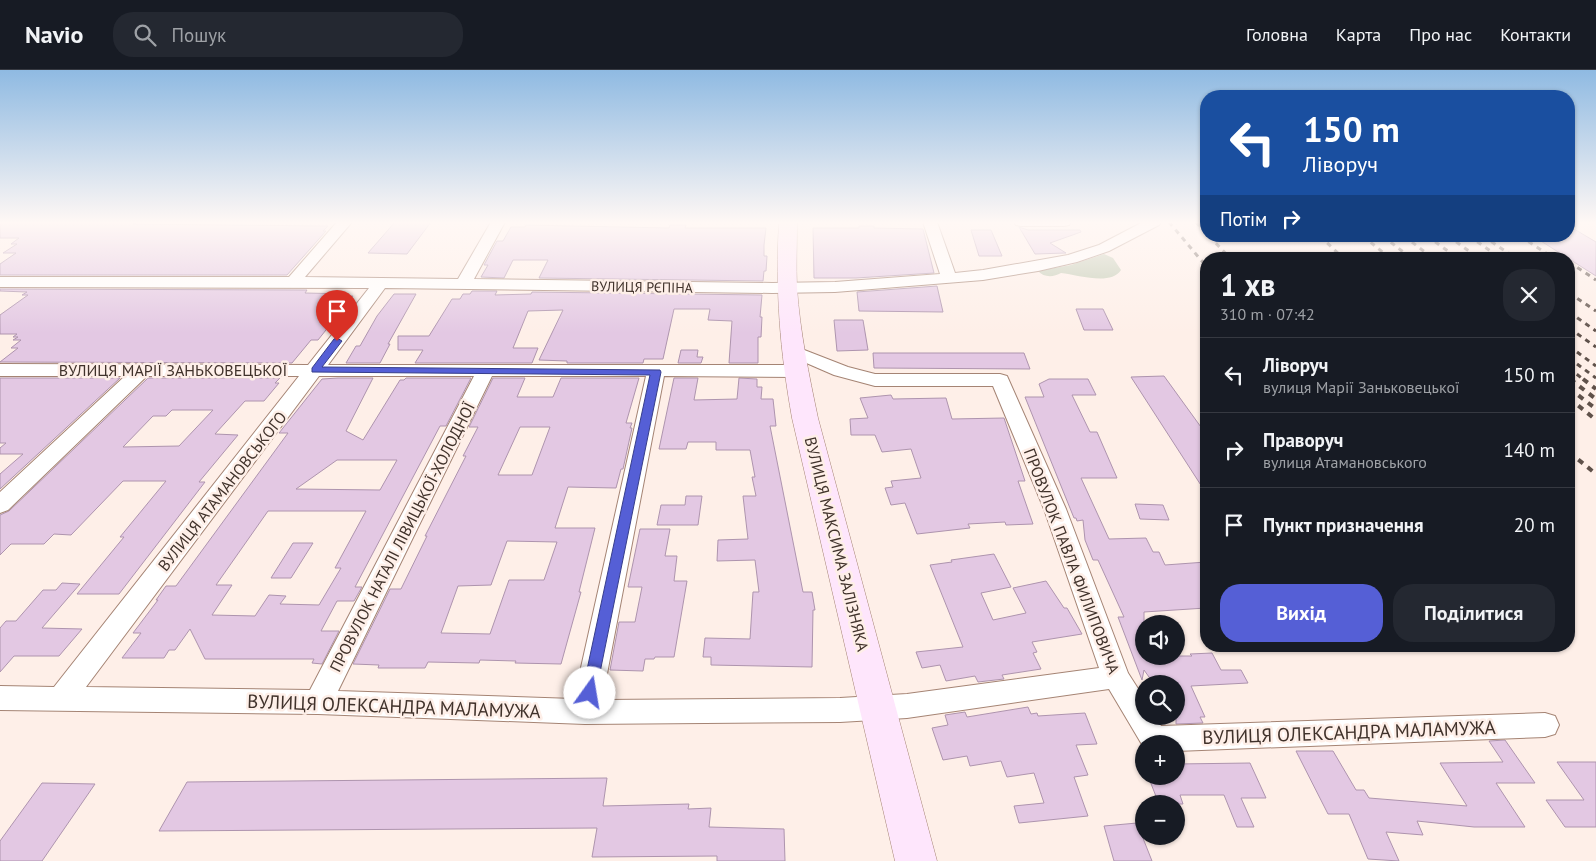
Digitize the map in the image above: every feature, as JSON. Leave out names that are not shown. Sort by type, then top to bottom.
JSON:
[{"type":"main road","name":"ВУЛИЦЯ МАКСИМА ЗАЛІЗНЯКА","points":[[787,259],[787,288],[795,361],[805,418],[916,861]]},
{"type":"street","points":[[293,282],[313,259]]},
{"type":"street","points":[[463,284],[477,259]]},
{"type":"street","points":[[943,259],[949,277]]},
{"type":"street","name":"ВУЛИЦЯ РЄПІНА","points":[[0,282],[293,282],[836,287],[983,275],[1072,259]]},
{"type":"street","name":"ВУЛИЦЯ АТАМАНОВСЬКОГО","points":[[61,698],[381,283]]},
{"type":"street","name":"ВУЛИЦЯ МАРІЇ ЗАНЬКОВЕЦЬКОЇ","points":[[0,370],[656,372],[795,361]]},
{"type":"street","name":"ПРОВУЛОК ПАВЛА ФИЛИПОВИЧА","points":[[795,361],[875,380],[1000,380],[1055,509],[1116,677],[1152,735]]},
{"type":"street","points":[[0,505],[142,370]]},
{"type":"street","name":"ПРОВУЛОК НАТАЛІ ЛІВИЦЬКОЇ-ХОЛОДНОЇ","points":[[318,702],[485,372]]},
{"type":"street","points":[[586,712],[656,372]]},
{"type":"street","name":"ВУЛИЦЯ ОЛЕКСАНДРА МАЛАМУЖА","points":[[0,698],[318,702],[586,712],[879,708],[1116,677]]},
{"type":"street","name":"ВУЛИЦЯ ОЛЕКСАНДРА МАЛАМУЖА","points":[[1185,738],[1545,725]]},
{"type":"green space","points":[[1089,259],[1114,259],[1121,270],[1110,278],[1102,279],[1061,273],[1049,276],[1043,275],[1038,271],[1071,265]]},
{"type":"building","points":[[7,259],[301,259],[287,275],[0,275],[0,264]]},
{"type":"building","points":[[487,259],[767,259],[763,281],[539,278],[548,260],[513,260],[504,278],[481,277],[488,265],[484,265]]},
{"type":"building","points":[[814,259],[930,259],[934,273],[856,278],[814,278]]},
{"type":"building","points":[[1575,259],[1596,259],[1596,276],[1575,263]]},
{"type":"building","points":[[937,286],[943,312],[859,311],[857,292]]},
{"type":"building","points":[[0,289],[307,290],[305,293],[349,294],[347,296],[353,296],[318,340],[311,340],[292,363],[0,362],[18,348],[11,348],[21,340],[13,340],[18,337],[13,337],[17,334],[0,334],[0,315],[28,295],[22,295],[27,292],[0,291]]},
{"type":"building","points":[[472,291],[497,291],[495,295],[531,294],[532,292],[762,295],[761,337],[758,337],[758,363],[729,363],[732,321],[708,320],[710,309],[674,309],[663,359],[644,359],[643,363],[567,363],[567,361],[539,360],[563,310],[528,311],[513,348],[538,348],[532,363],[415,363],[423,350],[398,350],[398,336],[429,336],[452,299],[460,299],[463,294],[470,294]]},
{"type":"building","points":[[394,294],[416,294],[388,344],[390,344],[380,363],[346,363],[356,346],[360,346],[377,316]]},
{"type":"building","points":[[1076,309],[1103,309],[1113,330],[1084,330]]},
{"type":"building","points":[[834,320],[863,320],[868,350],[837,351]]},
{"type":"building","points":[[681,350],[698,350],[697,357],[703,357],[701,363],[678,363]]},
{"type":"building","points":[[873,353],[1024,353],[1030,369],[874,368]]},
{"type":"building","points":[[1164,376],[1200,426],[1200,484],[1131,377]]},
{"type":"building","points":[[0,378],[120,378],[0,489],[0,474],[23,454],[0,454],[0,448],[6,443],[0,443]]},
{"type":"building","points":[[148,378],[280,378],[275,383],[279,383],[264,401],[245,401],[215,434],[238,435],[199,482],[205,482],[119,594],[77,594],[124,537],[120,537],[166,481],[123,481],[71,535],[54,534],[44,544],[11,544],[0,555],[0,515],[9,511]],"holes":[[[172,410],[213,410],[179,446],[123,447],[153,416],[166,416]]]},
{"type":"building","points":[[373,378],[346,431],[363,440],[400,380],[406,378],[471,378],[446,426],[440,426],[355,587],[362,587],[354,601],[337,601],[321,631],[339,631],[322,664],[312,663],[314,659],[205,659],[190,629],[175,650],[169,650],[164,658],[122,658],[141,633],[133,633],[166,586],[176,586],[288,433],[279,433],[322,379]],"holes":[[[337,460],[397,460],[380,490],[296,489]],[[268,511],[366,511],[335,568],[341,568],[319,605],[280,604],[286,596],[269,595],[255,616],[212,615],[232,585],[216,585]]]},
{"type":"building","points":[[493,378],[525,378],[517,397],[553,397],[561,378],[639,378],[626,423],[632,423],[630,428],[632,428],[623,469],[621,469],[616,488],[568,487],[555,528],[595,528],[579,592],[581,592],[561,664],[480,660],[479,663],[428,662],[425,668],[378,668],[379,665],[353,664],[390,589],[401,589],[427,536],[425,536],[466,456],[463,456],[478,427],[469,427]],"holes":[[[520,427],[550,427],[532,475],[498,475]],[[507,541],[557,542],[544,580],[509,580],[490,634],[441,633],[458,586],[491,585]]]},
{"type":"building","points":[[674,378],[698,378],[694,400],[737,399],[739,378],[757,379],[757,387],[762,387],[761,399],[773,399],[776,426],[770,426],[803,592],[812,592],[815,610],[813,610],[812,667],[711,665],[711,657],[703,657],[705,638],[750,639],[753,592],[759,592],[755,560],[717,561],[718,540],[748,539],[743,496],[756,496],[752,477],[755,477],[750,450],[716,450],[716,442],[688,442],[686,449],[659,449]]},
{"type":"building","points":[[1049,379],[1088,379],[1096,395],[1072,395],[1090,432],[1097,432],[1117,478],[1081,478],[1109,539],[1146,538],[1153,552],[1159,552],[1165,565],[1200,562],[1200,608],[1144,612],[1144,615],[1135,615],[1135,662],[1118,617],[1124,617],[1098,560],[1093,560],[1085,540],[1083,520],[1077,521],[1074,518],[1025,397],[1044,397],[1039,384]]},
{"type":"building","points":[[891,395],[893,399],[946,398],[952,419],[1004,418],[1025,481],[1018,481],[1033,524],[1006,525],[1005,522],[968,524],[970,528],[917,534],[905,503],[891,505],[885,488],[893,487],[891,481],[921,478],[911,449],[882,452],[875,435],[851,435],[850,419],[868,418],[860,398]]},
{"type":"building","points":[[686,496],[702,496],[698,525],[657,525],[661,505],[685,505]]},
{"type":"building","points":[[1135,504],[1163,505],[1169,520],[1140,519]]},
{"type":"building","points":[[640,529],[670,529],[665,556],[677,556],[674,581],[687,581],[674,657],[645,659],[643,671],[610,670],[619,622],[635,622],[642,587],[628,587]]},
{"type":"building","points":[[293,543],[313,543],[291,578],[271,578]]},
{"type":"building","points":[[994,554],[1011,587],[981,593],[993,620],[1026,613],[1013,588],[1046,581],[1064,608],[1067,608],[1082,634],[1032,642],[1037,652],[1033,653],[1041,669],[1002,675],[1004,679],[978,682],[975,676],[946,681],[940,665],[922,668],[916,652],[963,647],[930,565]]},
{"type":"building","points":[[62,583],[80,584],[42,628],[82,629],[59,656],[14,656],[0,672],[0,628],[6,621],[16,621],[43,590],[56,590]]},
{"type":"building","points":[[1212,653],[1221,670],[1241,670],[1248,683],[1191,686],[1205,717],[1200,717],[1203,723],[1185,724],[1185,675],[1148,675],[1144,670],[1143,675],[1140,675],[1136,665],[1185,665],[1185,656]]},
{"type":"building","points":[[1028,707],[1031,714],[1037,713],[1038,716],[1085,713],[1097,744],[1076,745],[1088,775],[1074,777],[1088,816],[1019,823],[1014,806],[1044,803],[1034,773],[1007,777],[1001,761],[970,766],[967,756],[943,760],[932,728],[948,725],[945,715],[965,712],[967,717]]},
{"type":"building","points":[[1505,740],[1535,783],[1496,783],[1525,827],[1474,827],[1417,821],[1423,835],[1386,832],[1399,861],[1368,859],[1349,814],[1328,814],[1296,751],[1333,751],[1356,790],[1364,790],[1369,798],[1467,806],[1440,763],[1503,762],[1489,741]]},
{"type":"building","points":[[1557,762],[1596,762],[1596,827],[1565,827],[1546,800],[1584,800]]},
{"type":"building","points":[[1250,763],[1266,798],[1241,798],[1254,827],[1237,827],[1224,795],[1155,795],[1152,785],[1185,785],[1185,764]]},
{"type":"building","points":[[607,778],[603,806],[689,804],[688,809],[711,808],[709,827],[784,829],[785,861],[717,861],[717,856],[592,857],[597,828],[159,831],[187,782]]},
{"type":"building","points":[[42,783],[95,784],[42,861],[0,861],[0,841]]},
{"type":"building","points":[[1135,823],[1135,845],[1146,845],[1152,861],[1114,861],[1104,826]]},
{"type":"railway","points":[[1575,266],[1596,280]]},
{"type":"railway","points":[[1575,297],[1596,311]]},
{"type":"railway","points":[[1575,316],[1596,331]]},
{"type":"railway","points":[[1575,332],[1596,347]]},
{"type":"railway","points":[[1575,350],[1596,366]]},
{"type":"railway","points":[[1575,362],[1596,378]]},
{"type":"railway","points":[[1575,373],[1584,380]]},
{"type":"railway","points":[[1583,379],[1596,389]]},
{"type":"railway","points":[[1575,383],[1596,399]]},
{"type":"railway","points":[[1575,393],[1596,409]]},
{"type":"railway","points":[[1575,403],[1596,420]]},
{"type":"railway","points":[[1575,457],[1596,474]]},
{"type":"route","points":[[337,341],[315,370],[656,372],[590,693]]}]
